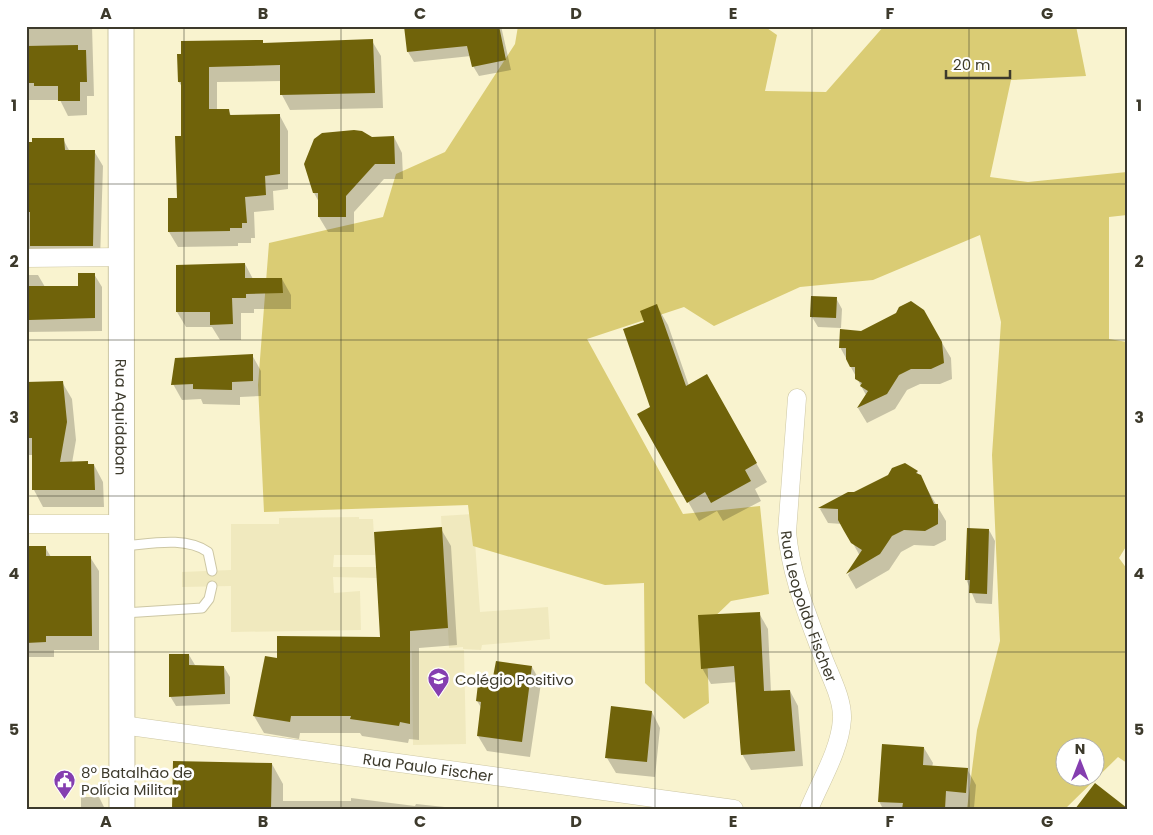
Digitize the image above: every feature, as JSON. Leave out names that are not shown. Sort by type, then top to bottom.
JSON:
[{"type":"street","name":"Rua Aquidaban","points":[[121,26],[122,809]]},
{"type":"street","points":[[26,258],[121,257]]},
{"type":"street","name":"Rua Leopoldo Fischer","points":[[797,398],[787,532],[789,554],[796,584],[837,694],[842,718],[834,753],[809,809]]},
{"type":"street","points":[[26,524],[122,535]]},
{"type":"street","name":"Rua Paulo Fischer","points":[[122,725],[734,809]]},
{"type":"lane","points":[[122,535],[199,545],[208,552],[212,571]]},
{"type":"lane","points":[[122,613],[142,610],[202,608],[209,598],[212,586]]},
{"type":"shaded area","points":[[518,26],[764,26],[777,35],[765,91],[826,92],[884,26],[1076,26],[1086,76],[1011,80],[990,177],[1028,182],[1127,172],[1127,215],[1109,217],[1109,339],[1127,342],[1127,545],[1119,558],[1127,569],[1127,763],[1118,757],[1106,769],[1106,738],[1056,738],[1056,788],[1086,788],[1065,809],[967,809],[977,730],[1000,641],[992,455],[1001,322],[980,235],[873,280],[800,287],[714,326],[684,307],[587,339],[683,514],[760,506],[769,594],[731,601],[706,625],[709,703],[684,719],[645,683],[644,583],[605,585],[473,546],[468,505],[264,512],[258,385],[269,243],[383,217],[396,174],[445,152],[515,44]]},
{"type":"shaded area","points":[[473,514],[480,612],[548,607],[550,639],[482,645],[481,650],[463,649],[463,647],[449,648],[441,516]]},
{"type":"shaded area","points":[[359,517],[359,519],[373,519],[375,555],[334,555],[333,567],[376,567],[377,578],[333,577],[334,593],[360,591],[361,630],[231,632],[231,586],[182,587],[182,572],[231,570],[231,524],[279,524],[279,518]]},
{"type":"shaded area","name":"Colégio Positivo","points":[[464,650],[466,744],[413,745],[412,651]]},
{"type":"building","points":[[404,26],[499,26],[506,60],[472,67],[467,46],[407,52]]},
{"type":"building","points":[[373,39],[375,93],[280,95],[280,65],[209,67],[209,109],[229,109],[230,115],[280,114],[280,174],[265,176],[266,195],[245,197],[247,223],[242,223],[242,228],[230,228],[230,231],[168,232],[168,198],[177,198],[175,136],[181,136],[181,82],[178,82],[177,54],[181,54],[181,41],[263,40],[263,43]]},
{"type":"building","points":[[78,45],[78,50],[86,50],[87,82],[80,82],[80,101],[58,101],[58,86],[34,86],[34,83],[26,83],[26,46]]},
{"type":"building","points":[[362,131],[372,137],[394,136],[395,164],[375,164],[346,196],[346,217],[318,217],[318,193],[313,193],[304,164],[314,139],[322,133]]},
{"type":"building","points":[[32,138],[64,138],[65,150],[95,150],[93,246],[30,246],[30,212],[26,212],[26,185],[29,185],[29,142],[32,142]]},
{"type":"building","points":[[245,263],[245,278],[282,278],[283,293],[246,294],[246,298],[232,298],[233,324],[210,325],[210,312],[176,312],[176,265]]},
{"type":"building","points":[[78,273],[95,273],[95,318],[29,320],[29,308],[26,308],[26,286],[78,286]]},
{"type":"building","points":[[811,296],[837,297],[836,318],[810,317]]},
{"type":"building","points":[[911,301],[924,310],[942,342],[944,363],[931,369],[911,369],[899,375],[887,394],[857,408],[868,391],[860,386],[862,383],[855,379],[855,367],[850,367],[846,359],[846,348],[839,348],[840,329],[861,331],[896,313],[899,307]]},
{"type":"building","points":[[657,304],[686,386],[707,374],[757,463],[745,470],[751,481],[711,503],[705,492],[687,503],[637,414],[650,407],[623,329],[644,322],[640,311]]},
{"type":"building","points":[[253,354],[253,381],[232,382],[232,390],[193,389],[193,384],[171,385],[175,358]]},
{"type":"building","points":[[63,381],[67,422],[60,462],[88,461],[88,464],[94,464],[95,490],[32,490],[32,438],[26,438],[26,382]]},
{"type":"building","points":[[905,463],[918,471],[916,473],[921,475],[934,504],[938,504],[938,524],[925,531],[904,530],[892,536],[880,554],[846,574],[862,550],[851,543],[838,520],[838,509],[818,508],[848,492],[854,492],[888,475],[892,468]]},
{"type":"building","points":[[442,527],[448,628],[410,631],[410,724],[400,722],[399,726],[350,719],[351,716],[291,716],[290,722],[253,716],[265,656],[277,658],[277,636],[380,637],[374,532]]},
{"type":"building","points":[[967,528],[989,529],[987,594],[969,593],[970,580],[965,580]]},
{"type":"building","points":[[26,546],[46,546],[46,556],[91,556],[92,636],[46,636],[46,642],[26,643]]},
{"type":"building","points":[[760,612],[764,691],[790,690],[795,751],[741,755],[734,666],[701,669],[698,615]]},
{"type":"building","points":[[169,654],[189,654],[189,665],[224,666],[225,694],[169,697]]},
{"type":"building","points":[[496,661],[532,666],[522,742],[477,736],[481,702],[476,701],[479,675],[493,677]]},
{"type":"building","points":[[611,706],[652,711],[647,762],[605,758]]},
{"type":"building","points":[[882,744],[924,747],[923,765],[968,768],[966,793],[946,791],[945,809],[902,809],[903,803],[878,802]]},
{"type":"building","points":[[173,761],[272,763],[271,809],[172,809]]},
{"type":"building","points":[[1091,788],[1101,788],[1127,808],[1127,809],[1075,809]]},
{"type":"place","name":"Colégio Positivo","points":[[439,698]]},
{"type":"place","name":"8º Batalhão de Polícia Militar","points":[[65,800]]}]
